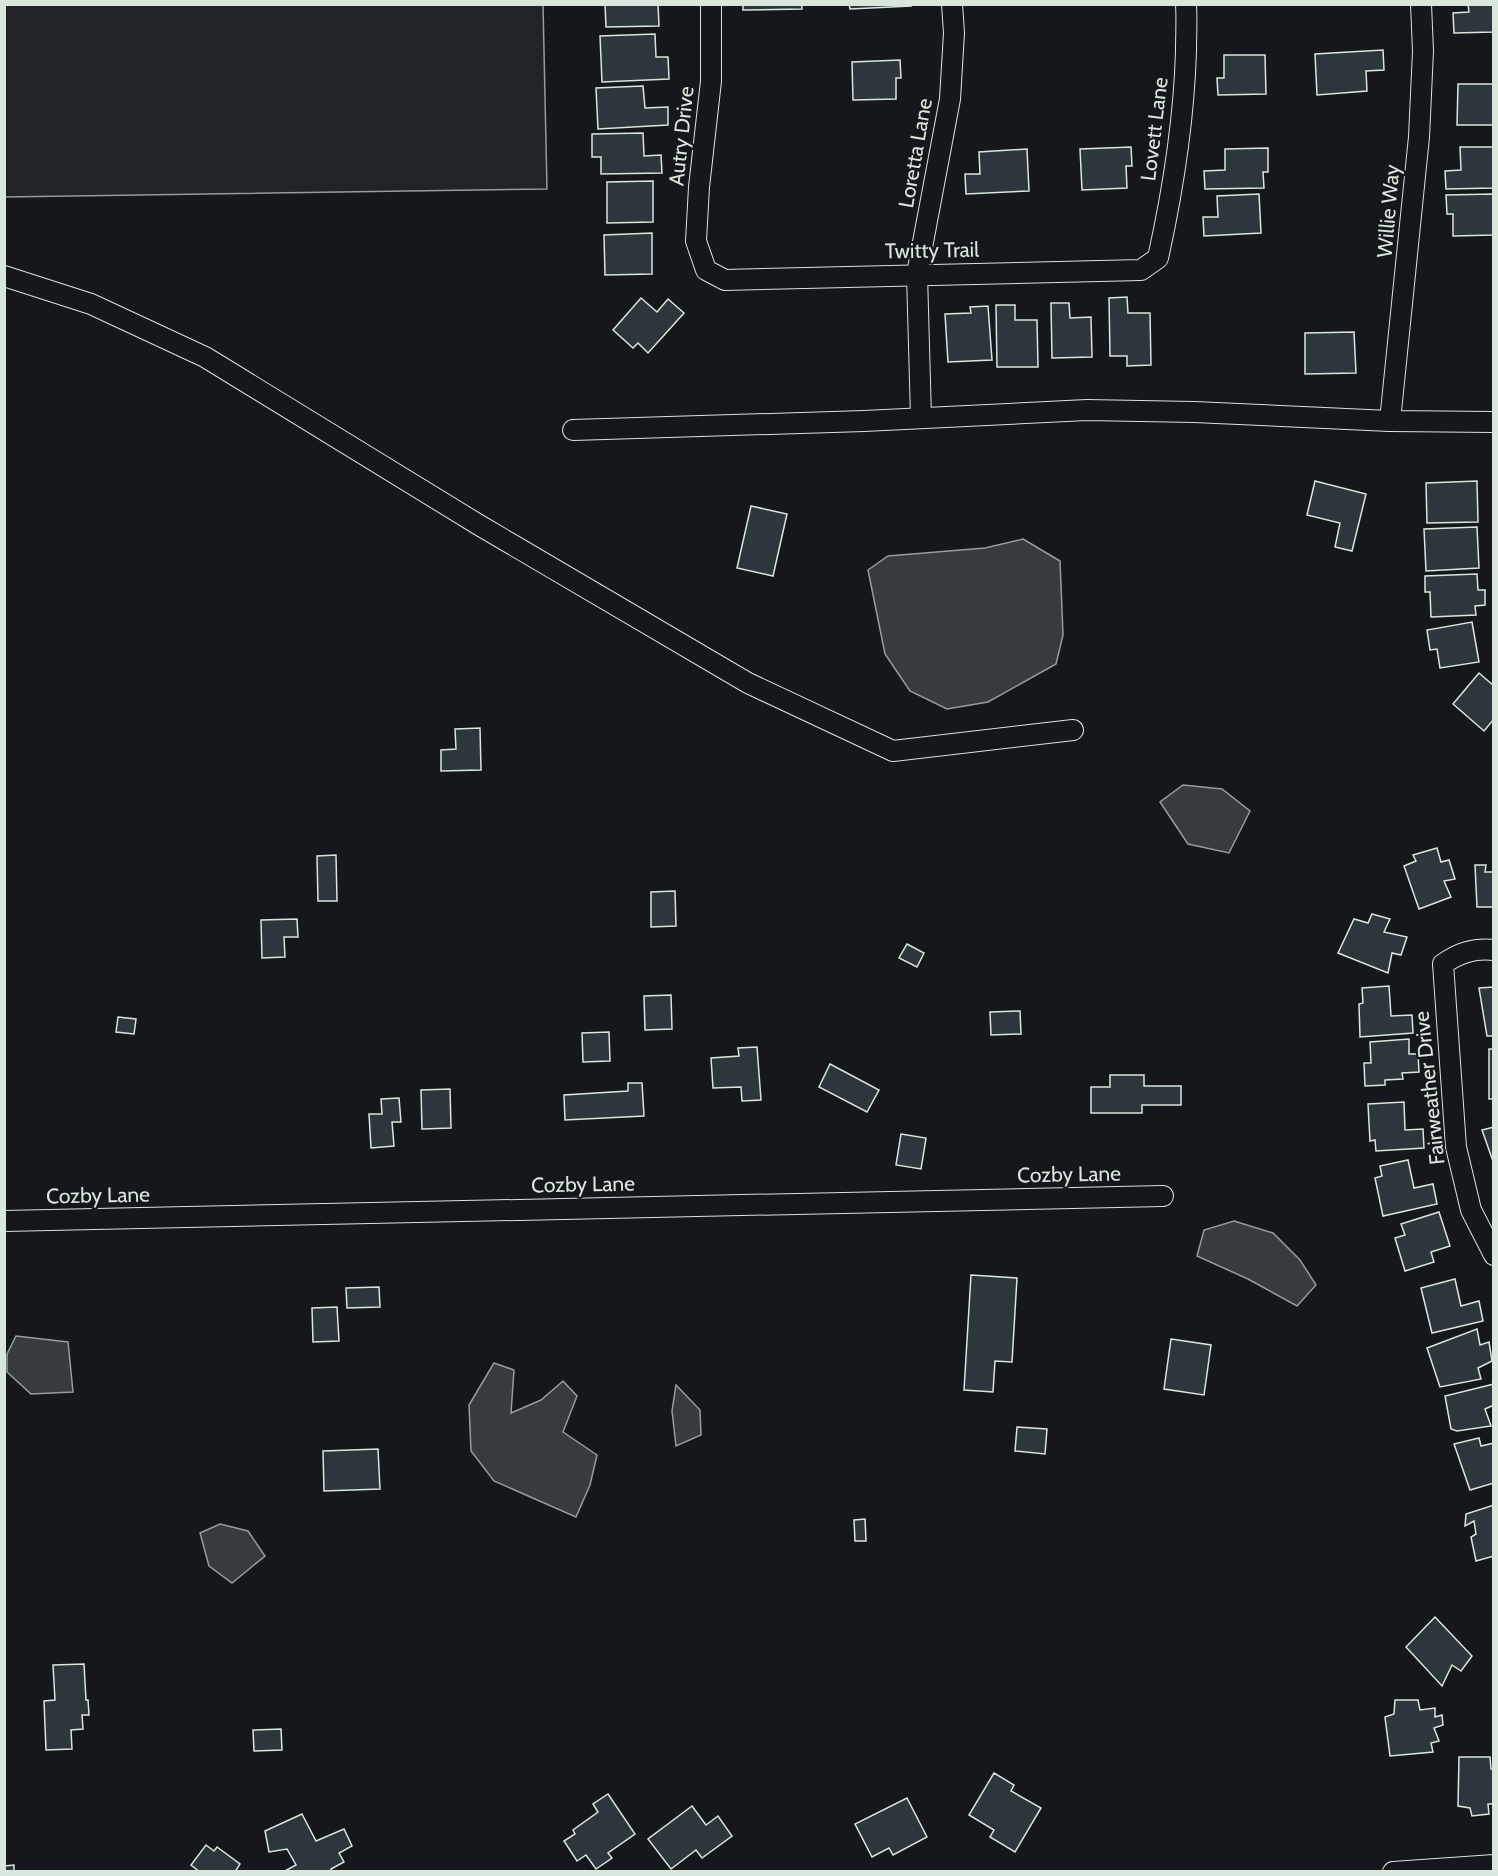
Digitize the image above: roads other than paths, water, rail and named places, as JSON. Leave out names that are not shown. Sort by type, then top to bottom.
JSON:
[{"type":"street","name":"Autry Drive","points":[[706,270],[696,241],[699,187],[711,81],[711,4]]},
{"type":"street","name":"Loretta Lane","points":[[921,418],[917,274],[950,99],[954,33],[952,4]]},
{"type":"street","name":"Lovett Lane","points":[[1158,258],[1175,165],[1185,85],[1186,4]]},
{"type":"street","name":"Willie Way","points":[[1390,422],[1419,137],[1423,51],[1421,4]]},
{"type":"street","name":"Twitty Trail","points":[[706,270],[725,280],[1141,270],[1158,258]]},
{"type":"street","points":[[4,276],[91,304],[205,357],[479,525],[748,682],[893,751],[1073,730]]},
{"type":"street","points":[[573,430],[1087,410],[1226,413],[1390,422],[1494,422]]},
{"type":"street","name":"Fairweather Drive","points":[[1494,950],[1484,949],[1458,954],[1443,964],[1456,1147],[1471,1210],[1494,1255]]},
{"type":"street","name":"Cozby Lane","points":[[4,1221],[1163,1196]]},
{"type":"street","points":[[1392,1872],[1494,1865]]}]
